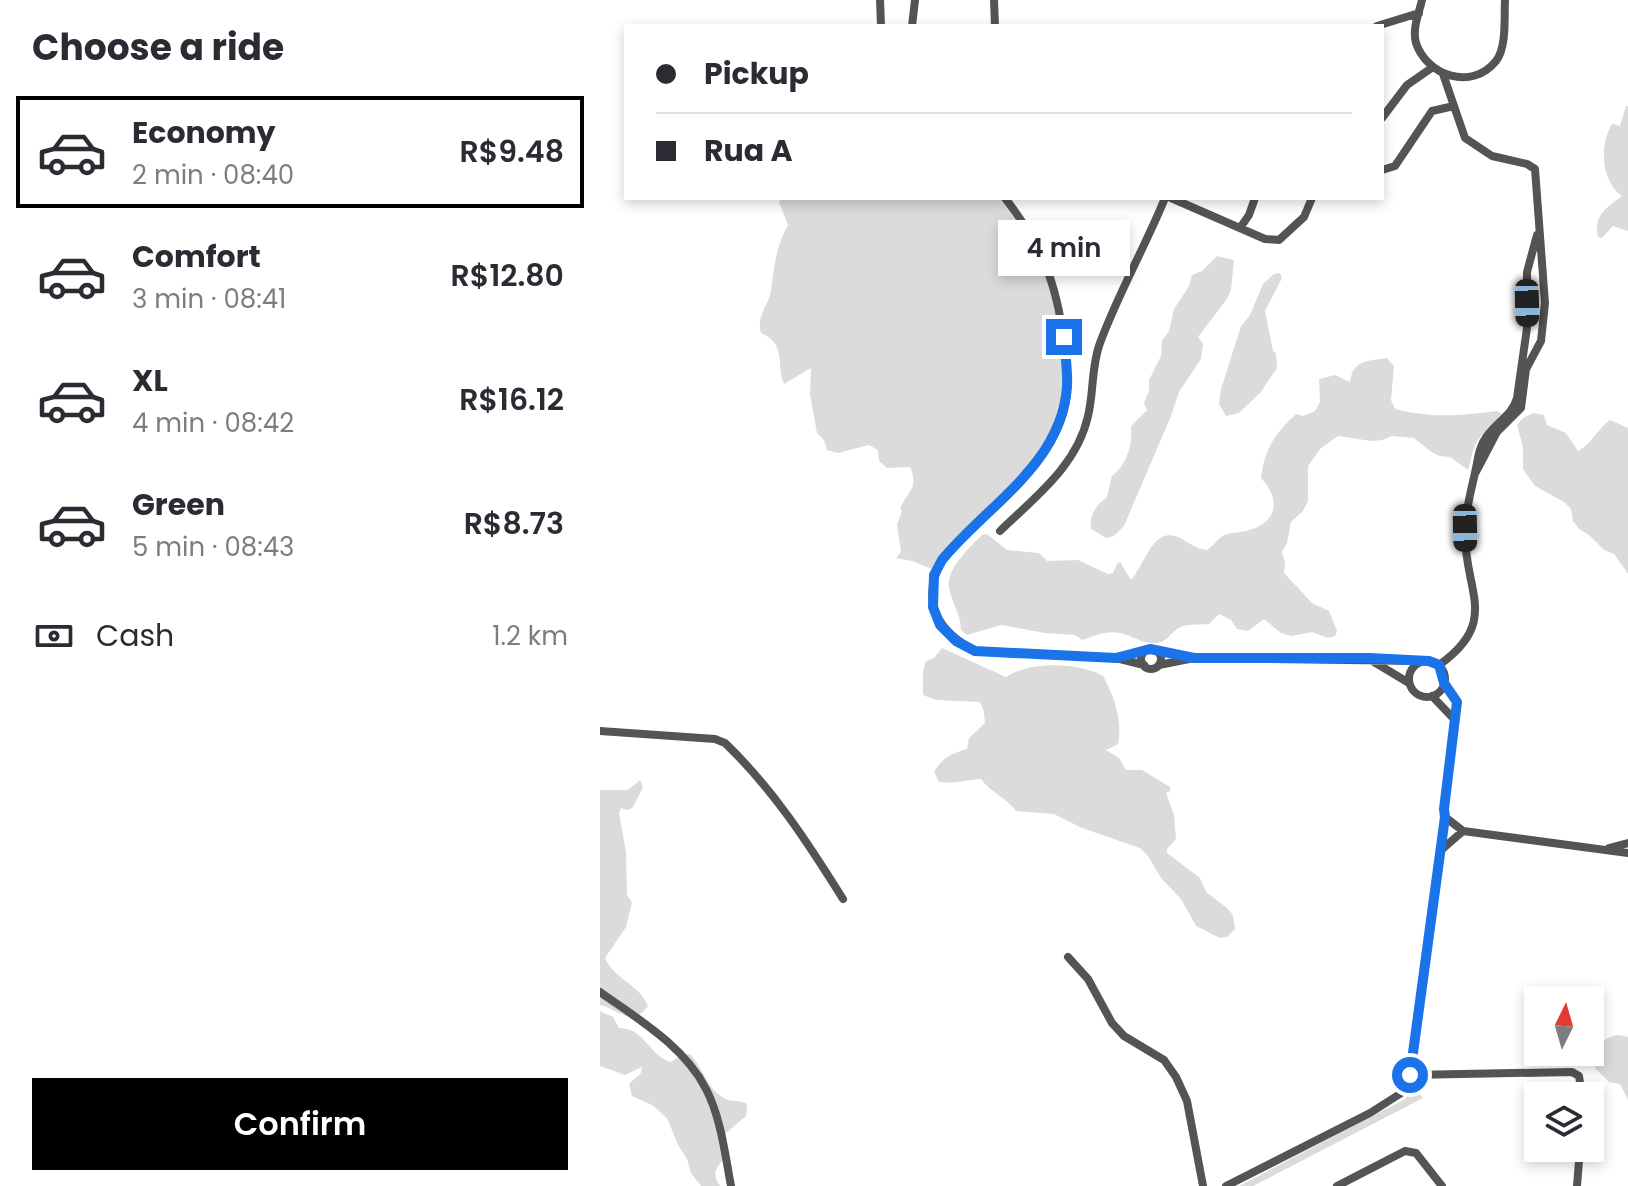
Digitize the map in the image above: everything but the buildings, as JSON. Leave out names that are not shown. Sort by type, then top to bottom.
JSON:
[{"type":"street","points":[[880,0],[881,24]]},
{"type":"street","points":[[912,24],[915,0]]},
{"type":"street","points":[[994,0],[995,24]]},
{"type":"street","points":[[1422,0],[1416,41],[1433,67],[1443,74],[1463,77],[1475,75],[1495,62],[1501,52],[1505,0]]},
{"type":"street","points":[[1383,24],[1419,13]]},
{"type":"street","points":[[1384,115],[1407,85],[1433,67]]},
{"type":"street","points":[[1443,74],[1465,138],[1492,156],[1527,164],[1535,169],[1545,303],[1541,341],[1526,369],[1521,408],[1497,432],[1476,472]]},
{"type":"street","points":[[1384,169],[1395,166],[1432,111],[1454,106]]},
{"type":"street","points":[[1007,200],[1027,226],[1043,257],[1062,314],[1068,384],[1064,410],[1053,439],[1028,474],[942,560],[934,575],[933,607],[940,625],[956,641],[975,651],[1116,658],[1153,668],[1194,658]]},
{"type":"street","points":[[1000,531],[1059,474],[1079,442],[1091,405],[1100,343],[1164,200]]},
{"type":"street","points":[[1176,200],[1265,239],[1279,240],[1304,217],[1311,200]]},
{"type":"street","points":[[1240,228],[1254,200]]},
{"type":"street","points":[[1116,658],[1152,650],[1194,658],[1369,658],[1439,665],[1458,652],[1471,634],[1475,618],[1476,600],[1466,553],[1465,528],[1482,442],[1491,427],[1515,405],[1527,328],[1527,272],[1538,231]]},
{"type":"street","points":[[1527,303],[1545,303]]},
{"type":"street","points":[[1144,665],[1142,655],[1152,650]]},
{"type":"street","points":[[1152,650],[1161,659],[1159,665]]},
{"type":"street","points":[[1369,658],[1409,683],[1415,693],[1426,697],[1432,696],[1444,683]]},
{"type":"street","points":[[1409,683],[1410,671],[1423,661]]},
{"type":"street","points":[[1226,1186],[1370,1113],[1403,1092],[1410,1075],[1445,817],[1457,702],[1444,683],[1439,665]]},
{"type":"street","points":[[1432,696],[1455,720]]},
{"type":"street","points":[[600,731],[715,739],[725,743],[797,825],[843,899]]},
{"type":"street","points":[[1445,817],[1463,831],[1628,853]]},
{"type":"street","points":[[1439,852],[1463,831]]},
{"type":"street","points":[[1607,848],[1628,843]]},
{"type":"street","points":[[1068,957],[1088,979],[1112,1023],[1124,1036],[1164,1060],[1176,1077],[1187,1101],[1203,1186]]},
{"type":"street","points":[[600,992],[663,1038],[690,1065],[706,1090],[721,1134],[731,1186]]},
{"type":"street","points":[[1410,1075],[1572,1072],[1579,1076],[1580,1082]]},
{"type":"street","points":[[1337,1186],[1405,1151],[1416,1153],[1442,1186]]},
{"type":"street","points":[[1577,1186],[1579,1162]]},
{"type":"shaded area","points":[[1626,106],[1628,231],[1613,226],[1602,238],[1598,237],[1599,218],[1622,196],[1606,172],[1605,142],[1612,124],[1620,126]]},
{"type":"shaded area","points":[[1002,200],[1022,230],[1044,253],[1054,273],[1067,338],[1064,387],[1048,443],[1030,470],[961,536],[937,571],[896,558],[901,552],[897,525],[902,511],[900,508],[914,480],[910,467],[887,468],[879,461],[878,450],[869,445],[838,453],[827,450],[824,440],[817,433],[810,395],[811,368],[784,384],[778,349],[769,337],[761,333],[761,317],[771,291],[778,249],[788,225],[779,202]]},
{"type":"shaded area","points":[[1217,256],[1234,260],[1231,290],[1198,337],[1203,344],[1201,359],[1179,392],[1124,526],[1114,536],[1106,538],[1091,529],[1092,515],[1107,497],[1112,476],[1125,460],[1130,447],[1131,426],[1147,410],[1144,403],[1149,380],[1161,356],[1162,341],[1169,331],[1174,309],[1189,286],[1192,275],[1202,271]]},
{"type":"shaded area","points":[[1280,273],[1282,278],[1265,311],[1277,368],[1260,393],[1239,413],[1226,416],[1219,404],[1221,389],[1241,326],[1250,315],[1263,284],[1274,274]]},
{"type":"shaded area","points":[[1387,358],[1394,366],[1391,400],[1395,409],[1433,415],[1497,411],[1504,415],[1477,441],[1468,470],[1450,457],[1430,451],[1414,438],[1392,436],[1371,441],[1338,436],[1321,448],[1308,466],[1308,501],[1303,511],[1291,522],[1282,552],[1284,573],[1312,603],[1329,611],[1337,631],[1335,636],[1328,638],[1312,632],[1292,636],[1281,633],[1264,619],[1248,631],[1237,629],[1231,620],[1219,614],[1209,624],[1181,627],[1157,643],[1115,632],[1082,640],[1075,635],[1001,625],[967,635],[961,630],[949,580],[960,559],[982,535],[987,534],[1007,550],[1039,553],[1047,561],[1078,560],[1108,574],[1113,573],[1120,562],[1131,580],[1155,542],[1162,537],[1178,537],[1207,550],[1224,535],[1256,528],[1264,523],[1270,517],[1274,503],[1268,486],[1261,478],[1268,450],[1276,435],[1296,414],[1303,416],[1315,411],[1320,402],[1319,379],[1335,375],[1350,382],[1358,366],[1367,361]]},
{"type":"shaded area","points":[[1533,413],[1544,415],[1547,425],[1566,433],[1578,451],[1610,420],[1628,428],[1628,574],[1614,554],[1604,550],[1579,529],[1573,521],[1571,509],[1564,502],[1535,486],[1523,469],[1523,447],[1517,425]]},
{"type":"shaded area","points":[[942,648],[1006,677],[1028,668],[1054,665],[1081,668],[1103,676],[1114,700],[1119,727],[1118,744],[1106,750],[1119,758],[1126,770],[1142,770],[1170,787],[1166,793],[1174,815],[1176,839],[1167,853],[1200,878],[1206,892],[1227,908],[1233,915],[1235,929],[1227,937],[1220,938],[1196,926],[1181,899],[1161,878],[1140,848],[1082,828],[1054,814],[1016,811],[981,779],[939,782],[934,772],[937,767],[948,757],[967,749],[969,738],[985,723],[980,702],[936,700],[923,695],[926,661],[934,658]]},
{"type":"shaded area","points":[[640,780],[643,787],[633,807],[628,810],[621,808],[619,813],[626,852],[627,895],[632,902],[626,927],[605,958],[648,1006],[642,1013],[631,1017],[600,1005],[600,790],[628,790]]},
{"type":"shaded area","points":[[600,1011],[613,1017],[619,1028],[628,1029],[641,1037],[664,1059],[671,1062],[683,1054],[690,1054],[715,1091],[728,1100],[747,1104],[746,1116],[725,1134],[726,1153],[715,1172],[720,1186],[701,1186],[691,1173],[667,1118],[652,1105],[632,1096],[629,1084],[641,1073],[642,1067],[625,1075],[600,1066]]},
{"type":"shaded area","points":[[1612,1036],[1628,1037],[1628,1100],[1620,1084],[1609,1082],[1595,1068],[1604,1066],[1604,1041]]},
{"type":"shaded area","points":[[1413,1085],[1423,1098],[1253,1186],[1239,1186],[1405,1099]]},
{"type":"route","points":[[1064,337],[1068,384],[1064,410],[1053,439],[1028,474],[942,560],[934,575],[933,607],[940,625],[956,641],[975,651],[999,654],[1116,658],[1150,649],[1194,658],[1369,658],[1429,661],[1439,665],[1445,676],[1444,683],[1457,702],[1445,817],[1410,1075]]}]
